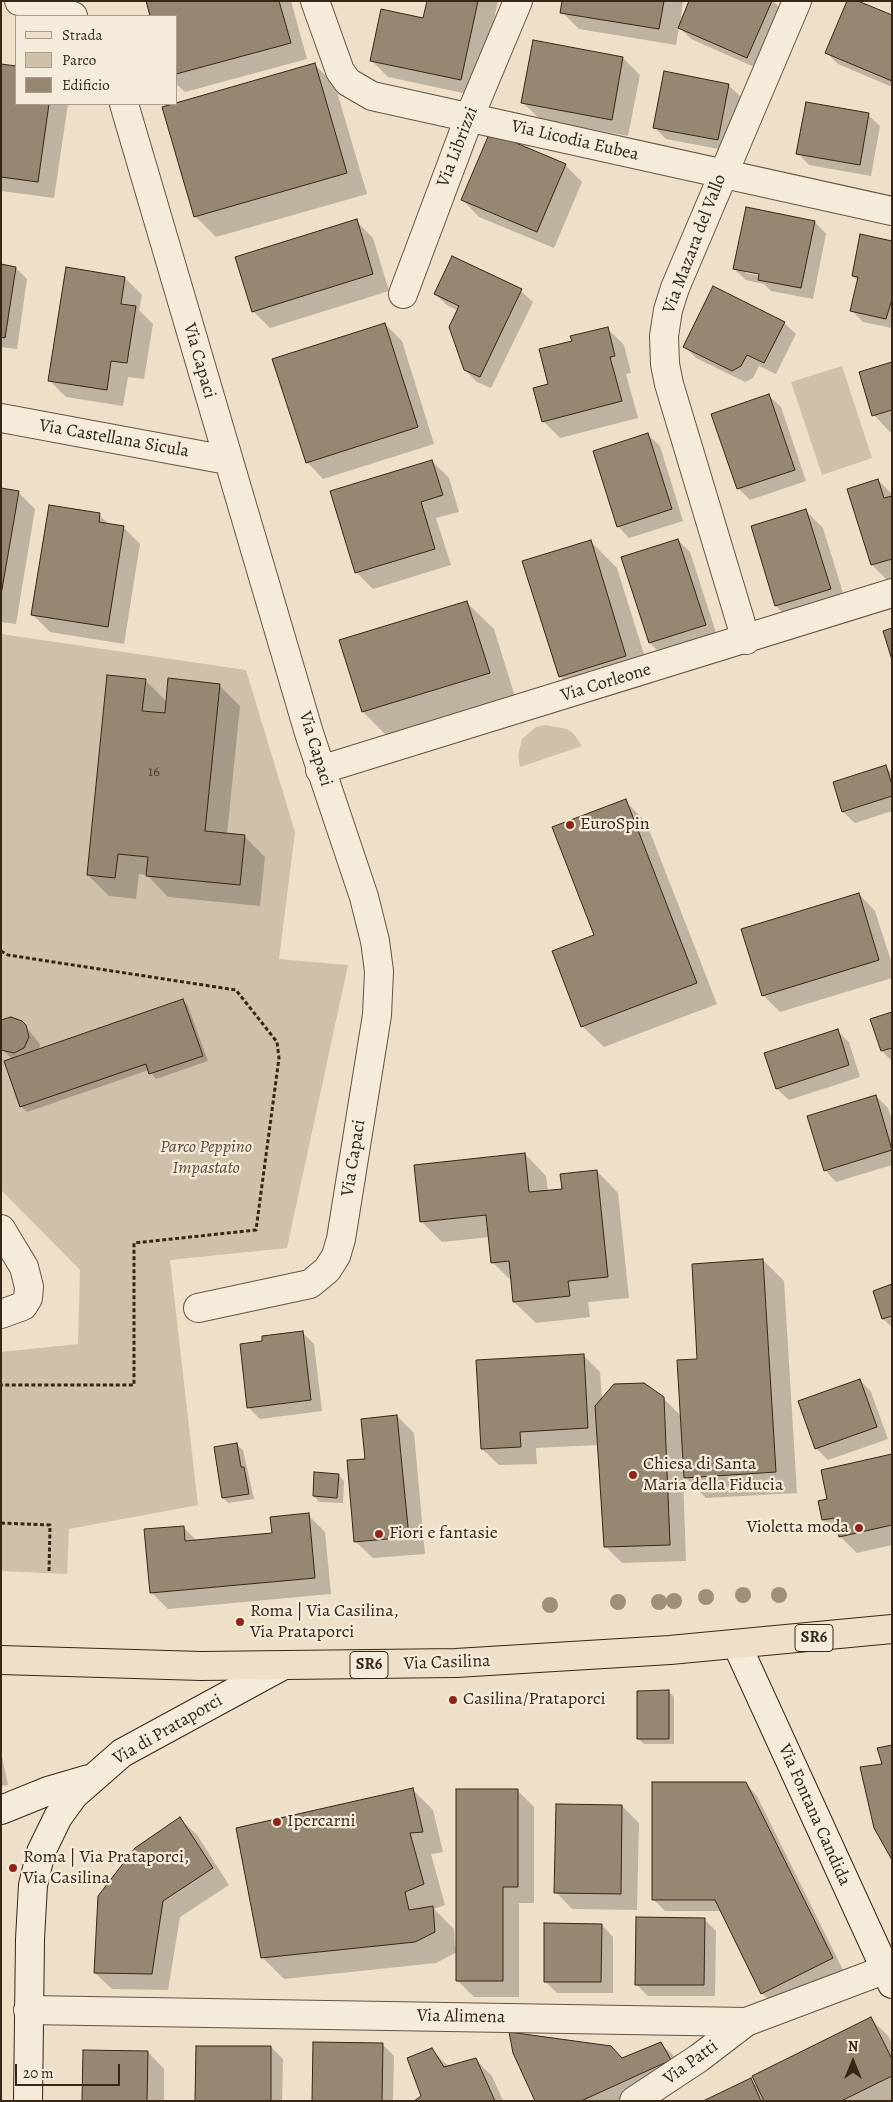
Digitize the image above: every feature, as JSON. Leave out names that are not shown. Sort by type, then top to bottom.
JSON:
[{"type":"main road","name":"Via Casilina","points":[[1,1660],[194,1666],[282,1666],[519,1660],[737,1645],[892,1629]]},
{"type":"street","points":[[19,1],[43,6],[70,15]]},
{"type":"street","name":"Via Licodia Eubea","points":[[315,1],[334,57],[348,82],[372,96],[892,211]]},
{"type":"street","name":"Via Librizzi","points":[[404,294],[469,118],[518,1]]},
{"type":"street","name":"Via Mazara del Vallo","points":[[746,640],[669,384],[664,350],[665,324],[670,300],[797,1]]},
{"type":"street","name":"Via Capaci","points":[[124,105],[227,460],[320,770],[364,897],[375,941],[378,971],[377,1015],[341,1239],[336,1256],[327,1270],[310,1284],[198,1308]]},
{"type":"street","name":"Via Castellana Sicula","points":[[1,418],[227,460]]},
{"type":"street","name":"Via Corleone","points":[[320,770],[746,640],[892,593]]},
{"type":"street","points":[[1,1229],[24,1267],[29,1287],[28,1298],[23,1306],[1,1314]]},
{"type":"street","name":"Via Fontana Candida","points":[[737,1645],[888,1977]]},
{"type":"street","name":"Via di Prataporci","points":[[28,2101],[31,1918],[38,1864],[45,1842],[58,1817],[74,1795],[89,1780],[122,1753],[282,1666]]},
{"type":"street","points":[[1,1810],[48,1791],[89,1780]]},
{"type":"street","name":"Via Alimena","points":[[28,2010],[746,2022],[888,1977]]},
{"type":"street","name":"Via Patti","points":[[634,2101],[699,2058],[746,2022]]},
{"type":"path","points":[[1,951],[8,955],[236,990],[277,1042],[279,1058],[256,1230],[134,1243],[134,1385],[1,1385]]},
{"type":"path","points":[[1,1523],[50,1525],[49,1573]]},
{"type":"green space","points":[[842,366],[872,458],[822,475],[791,382]]},
{"type":"green space","name":"Parco Peppino Impastato","points":[[1,634],[246,670],[295,832],[279,959],[348,965],[287,1248],[170,1260],[198,1505],[69,1529],[67,1574],[1,1571],[1,1352],[78,1344],[80,1270],[1,1190],[1,1050],[13,1053],[24,1048],[29,1037],[29,1031],[22,1021],[11,1017],[1,1020]],"holes":[[[107,675],[146,679],[142,711],[165,713],[168,678],[220,684],[205,831],[245,835],[240,885],[146,876],[148,857],[118,854],[115,878],[87,875]],[[183,999],[203,1056],[149,1074],[146,1064],[4,1061]]]},
{"type":"green space","points":[[546,725],[567,729],[574,734],[582,746],[520,767],[518,756],[522,739],[536,727]]},
{"type":"building","points":[[146,1],[279,1],[291,43],[178,73],[178,15],[150,15]]},
{"type":"building","points":[[427,1],[478,1],[461,80],[370,61],[381,9],[423,18]]},
{"type":"building","points":[[562,1],[664,1],[659,29],[560,13]]},
{"type":"building","points":[[689,1],[772,1],[747,58],[678,28]]},
{"type":"building","points":[[847,1],[858,1],[892,15],[892,81],[825,53]]},
{"type":"building","points":[[533,40],[623,57],[612,120],[521,103]]},
{"type":"building","points":[[315,63],[347,173],[194,217],[162,107],[178,105],[178,102]]},
{"type":"building","points":[[1,64],[15,66],[15,105],[49,105],[38,182],[1,177]]},
{"type":"building","points":[[664,71],[729,84],[718,140],[653,128]]},
{"type":"building","points":[[806,102],[869,113],[860,165],[796,154]]},
{"type":"building","points":[[490,132],[566,164],[537,232],[461,200]]},
{"type":"building","points":[[746,207],[815,221],[801,288],[758,280],[759,274],[733,269]]},
{"type":"building","points":[[357,219],[373,274],[252,312],[235,257]]},
{"type":"building","points":[[860,234],[892,241],[892,299],[886,319],[850,311],[858,277],[852,276]]},
{"type":"building","points":[[452,256],[522,289],[480,377],[464,370],[449,327],[459,306],[434,294]]},
{"type":"building","points":[[1,264],[16,267],[5,338],[1,337]]},
{"type":"building","points":[[66,267],[125,277],[121,304],[136,306],[127,363],[111,361],[107,390],[48,381]]},
{"type":"building","points":[[713,286],[785,322],[764,363],[747,355],[741,366],[732,371],[683,347]]},
{"type":"building","points":[[385,323],[418,427],[306,463],[272,359]]},
{"type":"building","points":[[608,327],[615,356],[610,357],[622,401],[542,422],[533,388],[548,384],[539,349],[572,341],[570,336]]},
{"type":"building","points":[[892,362],[892,410],[872,416],[859,372]]},
{"type":"building","points":[[769,394],[795,470],[737,489],[711,414]]},
{"type":"building","points":[[648,433],[672,509],[617,527],[593,451]]},
{"type":"building","points":[[432,460],[443,495],[421,502],[435,549],[355,573],[330,491]]},
{"type":"building","points":[[878,479],[884,498],[892,496],[892,559],[871,565],[847,489]]},
{"type":"building","points":[[1,488],[19,491],[1,595]]},
{"type":"building","points":[[49,505],[100,513],[99,522],[124,526],[108,627],[31,615]]},
{"type":"building","points":[[806,509],[831,589],[775,606],[751,526]]},
{"type":"building","points":[[678,539],[706,625],[649,643],[621,557]]},
{"type":"building","points":[[591,540],[626,656],[559,677],[522,561]]},
{"type":"building","points":[[467,601],[490,673],[362,712],[339,640]]},
{"type":"building","points":[[892,628],[892,660],[883,631]]},
{"type":"building","points":[[107,675],[146,679],[142,711],[165,713],[168,678],[220,684],[205,831],[245,835],[240,885],[146,876],[148,857],[118,854],[115,878],[87,875]]},
{"type":"building","points":[[886,765],[892,785],[892,796],[842,812],[833,782]]},
{"type":"building","points":[[626,799],[697,983],[581,1027],[552,951],[594,935],[552,827]]},
{"type":"building","points":[[859,893],[879,960],[762,996],[741,929]]},
{"type":"building","points":[[183,999],[203,1056],[149,1074],[146,1064],[20,1107],[4,1061]]},
{"type":"building","points":[[892,1012],[892,1048],[881,1051],[870,1019]]},
{"type":"building","points":[[11,1017],[22,1021],[26,1025],[29,1037],[24,1048],[14,1053],[1,1050],[1,1020]]},
{"type":"building","points":[[838,1029],[849,1065],[776,1089],[764,1053]]},
{"type":"building","points":[[876,1095],[892,1150],[824,1171],[807,1116]]},
{"type":"building","points":[[525,1153],[529,1192],[562,1189],[560,1174],[597,1170],[608,1277],[568,1281],[570,1296],[513,1302],[509,1261],[491,1263],[486,1215],[420,1222],[414,1165]]},
{"type":"building","points":[[763,1259],[776,1472],[684,1478],[677,1360],[697,1359],[692,1264]]},
{"type":"building","points":[[892,1284],[892,1316],[882,1319],[873,1291]]},
{"type":"building","points":[[303,1331],[311,1400],[247,1408],[240,1344],[262,1341],[262,1336]]},
{"type":"building","points":[[584,1354],[588,1428],[520,1432],[521,1447],[481,1449],[476,1360]]},
{"type":"building","points":[[860,1379],[877,1427],[815,1449],[798,1401]]},
{"type":"building","name":"Chiesa di Santa Maria della Fiducia","points":[[644,1383],[664,1397],[670,1545],[604,1547],[595,1406],[614,1384]]},
{"type":"building","points":[[397,1415],[409,1537],[354,1542],[347,1460],[365,1459],[361,1419]]},
{"type":"building","points":[[237,1443],[241,1467],[244,1467],[249,1494],[222,1498],[214,1447]]},
{"type":"building","points":[[892,1454],[892,1525],[839,1537],[835,1518],[822,1520],[818,1501],[827,1499],[821,1470]]},
{"type":"building","points":[[314,1472],[339,1474],[337,1498],[313,1496]]},
{"type":"building","points":[[309,1513],[315,1578],[150,1593],[144,1529],[184,1526],[185,1541],[272,1533],[270,1517]]},
{"type":"building","points":[[669,1690],[669,1739],[637,1739],[637,1691]]},
{"type":"building","points":[[892,1745],[892,1860],[874,1828],[860,1767],[882,1764],[877,1748]]},
{"type":"building","points":[[652,1782],[746,1782],[833,1958],[761,1994],[715,1900],[652,1900]]},
{"type":"building","points":[[413,1788],[423,1832],[410,1833],[424,1884],[405,1892],[409,1910],[433,1906],[435,1932],[415,1942],[261,1958],[236,1828]]},
{"type":"building","points":[[456,1789],[518,1789],[518,1887],[503,1887],[503,1981],[456,1981]]},
{"type":"building","points":[[556,1804],[622,1805],[621,1894],[554,1893]]},
{"type":"building","points":[[180,1817],[213,1868],[163,1901],[152,1974],[94,1973],[98,1896],[135,1848]]},
{"type":"building","points":[[636,1917],[705,1918],[704,1985],[635,1985]]},
{"type":"building","points":[[544,1923],[602,1924],[601,1982],[544,1982]]},
{"type":"building","points":[[871,2017],[892,2059],[892,2076],[841,2101],[764,2101],[752,2076]]},
{"type":"building","points":[[509,2032],[611,2046],[622,2058],[661,2042],[671,2060],[581,2101],[535,2101],[513,2053]]},
{"type":"building","points":[[313,2042],[383,2043],[382,2101],[312,2101]]},
{"type":"building","points":[[196,2046],[271,2046],[271,2101],[195,2101]]},
{"type":"building","points":[[432,2048],[444,2067],[476,2058],[495,2101],[414,2101],[421,2096],[407,2058]]},
{"type":"building","points":[[83,2050],[148,2051],[147,2101],[82,2101]]},
{"type":"building","points":[[751,2078],[761,2101],[703,2101]]},
{"type":"place","name":"EuroSpin","points":[[570,825]]},
{"type":"place","name":"Chiesa di Santa Maria della Fiducia","points":[[633,1475]]},
{"type":"place","name":"Violetta moda","points":[[859,1528]]},
{"type":"place","name":"Fiori e fantasie","points":[[379,1534]]},
{"type":"place","name":"Roma | Via Casilina, Via Prataporci","points":[[240,1622]]},
{"type":"place","name":"Casilina/Prataporci","points":[[453,1700]]},
{"type":"place","name":"Ipercarni","points":[[277,1822]]},
{"type":"place","name":"Roma | Via Prataporci, Via Casilina","points":[[13,1868]]}]
